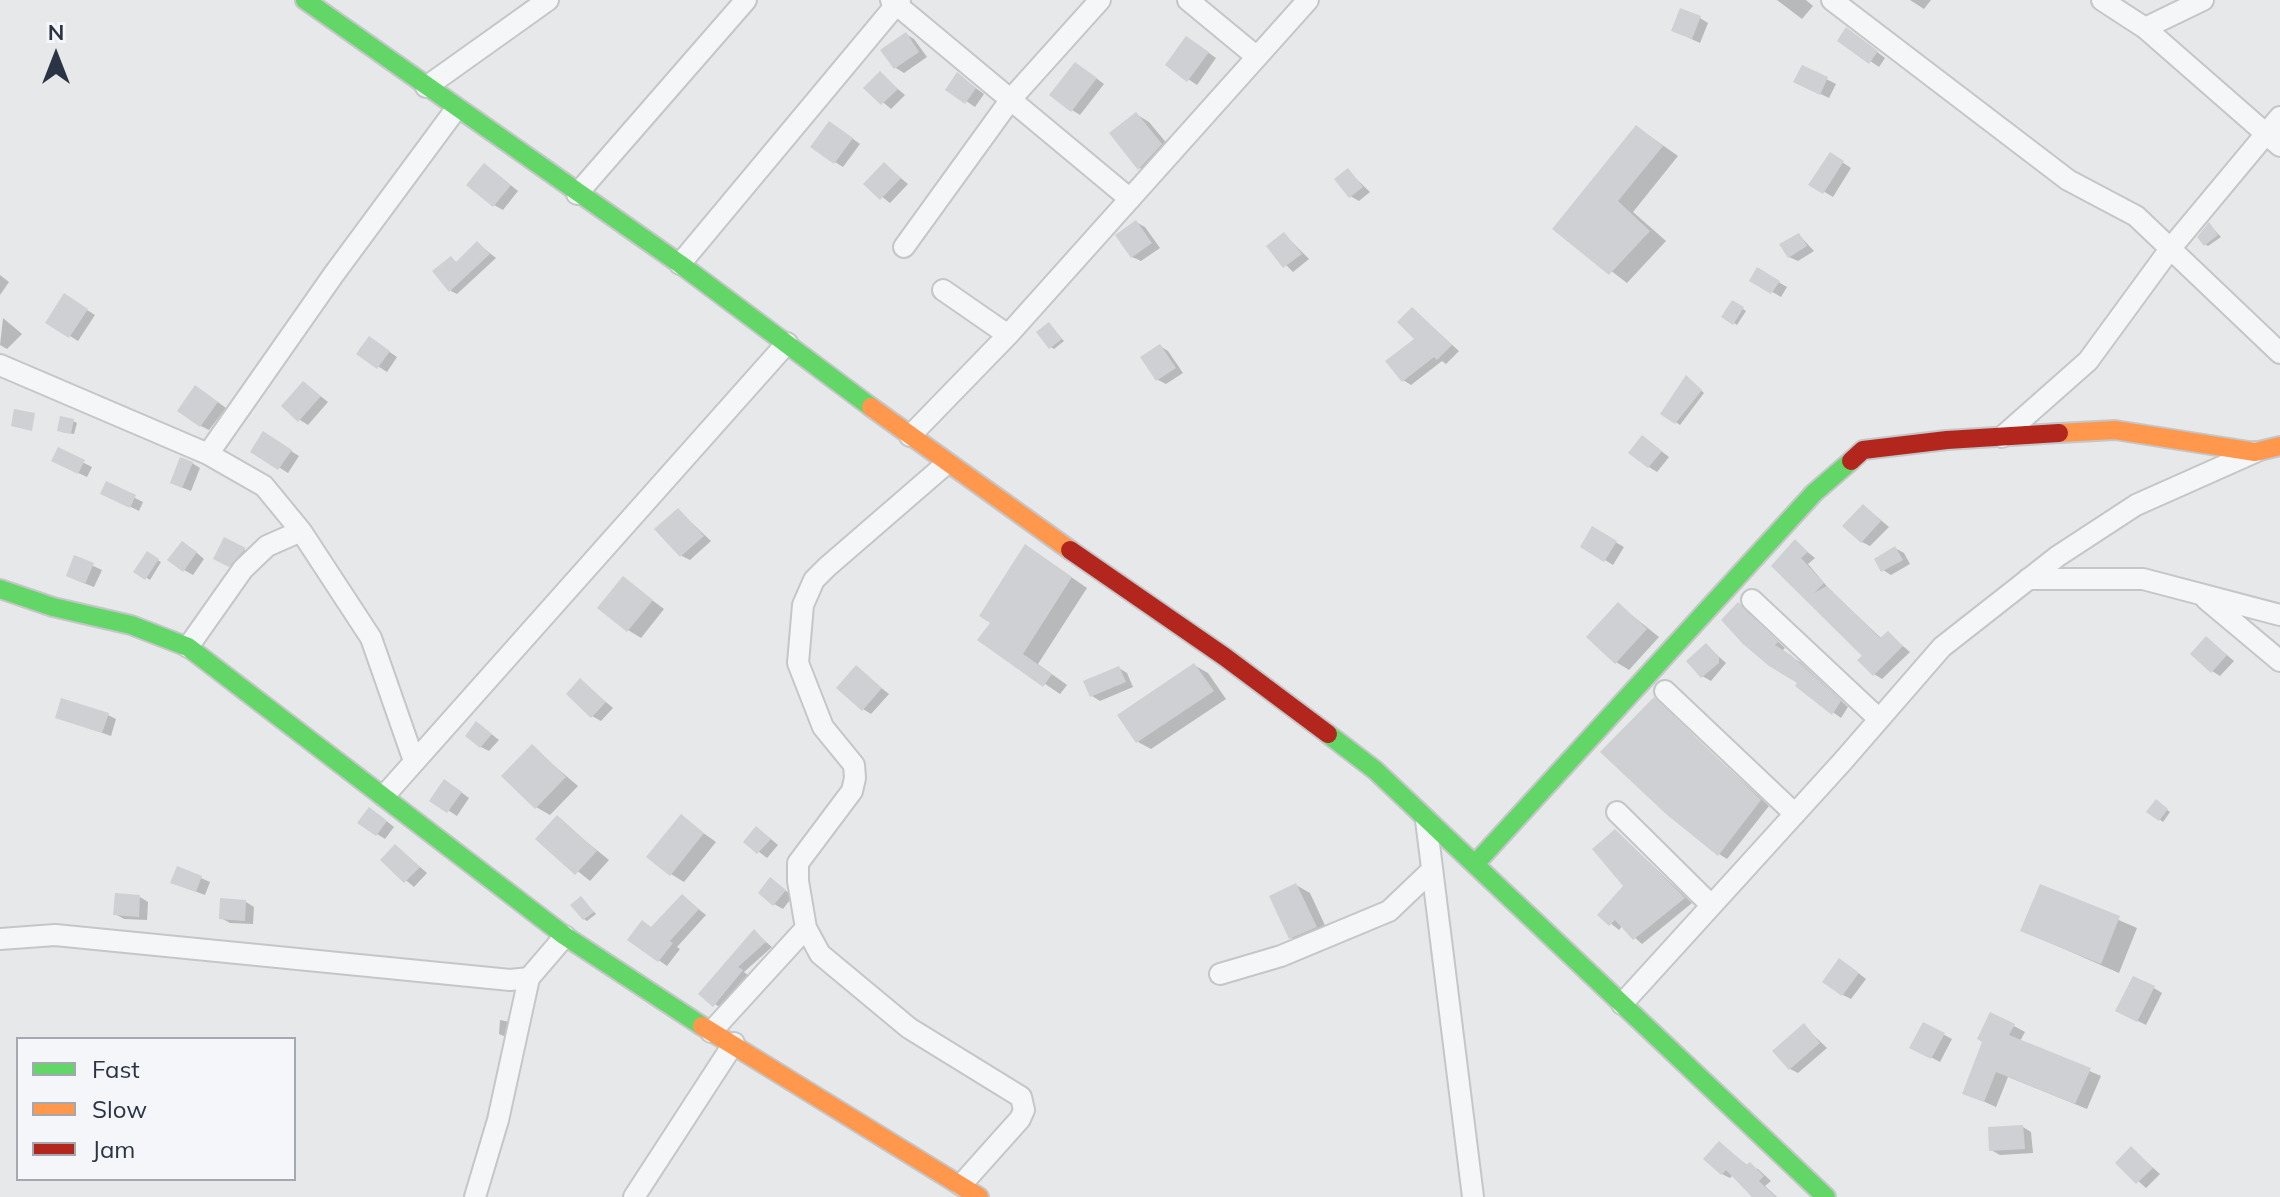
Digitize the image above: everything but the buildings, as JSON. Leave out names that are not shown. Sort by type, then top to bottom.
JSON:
[{"type":"main road","points":[[305,0],[680,264],[946,464],[1225,657],[1375,770],[1826,1197]]},
{"type":"main road","points":[[1476,863],[1814,493],[1863,450],[2115,430],[2255,452],[2280,446]]},
{"type":"main road","points":[[0,589],[53,607],[131,625],[188,647],[565,936],[711,1032],[734,1043],[979,1197]]},
{"type":"street","points":[[426,87],[548,0]]},
{"type":"street","points":[[577,194],[746,0]]},
{"type":"street","points":[[904,247],[1011,99],[1100,0]]},
{"type":"street","points":[[1188,0],[1257,57]]},
{"type":"street","points":[[910,436],[1008,335],[1308,0]]},
{"type":"street","points":[[1832,0],[2068,180],[2136,216],[2280,353]]},
{"type":"street","points":[[2002,437],[2088,361],[2170,249],[2275,132],[2145,28],[2102,0]]},
{"type":"street","points":[[2145,28],[2203,0]]},
{"type":"street","points":[[680,264],[896,1],[1130,199]]},
{"type":"street","points":[[208,454],[334,274],[456,109]]},
{"type":"street","points":[[943,290],[1008,335]]},
{"type":"street","points":[[384,796],[787,343]]},
{"type":"street","points":[[0,365],[208,454],[264,486],[301,531],[371,638],[414,761]]},
{"type":"street","points":[[1622,1004],[1942,647],[2028,579],[2136,505],[2255,452]]},
{"type":"street","points":[[946,464],[827,567],[814,580],[803,605],[798,663],[823,727],[854,765],[855,778],[852,791],[798,863],[806,928],[820,954],[909,1028],[1021,1097],[1024,1110],[1020,1119],[961,1185]]},
{"type":"street","points":[[188,647],[243,569],[267,546],[301,531]]},
{"type":"street","points":[[2028,579],[2143,579],[2280,615]]},
{"type":"street","points":[[2203,597],[2280,661]]},
{"type":"street","points":[[1752,600],[1879,719]]},
{"type":"street","points":[[1665,691],[1795,814]]},
{"type":"street","points":[[1617,812],[1711,905]]},
{"type":"street","points":[[1426,818],[1473,1197]]},
{"type":"street","points":[[1220,974],[1281,956],[1389,911],[1432,870]]},
{"type":"street","points":[[711,1032],[806,928]]},
{"type":"street","points":[[0,939],[55,935],[494,978],[529,978]]},
{"type":"street","points":[[475,1197],[498,1120],[529,978],[565,936]]},
{"type":"street","points":[[634,1197],[734,1043]]},
{"type":"traffic: fast","points":[[305,0],[680,264],[871,407]]},
{"type":"traffic: fast","points":[[1476,863],[1814,493],[1851,461]]},
{"type":"traffic: fast","points":[[0,589],[53,607],[131,625],[188,647],[565,936],[702,1026]]},
{"type":"traffic: fast","points":[[1328,734],[1375,770],[1826,1197]]},
{"type":"traffic: slow","points":[[871,407],[1070,550]]},
{"type":"traffic: slow","points":[[2059,433],[2115,430],[2255,452],[2280,446]]},
{"type":"traffic: slow","points":[[702,1026],[979,1197]]},
{"type":"traffic: jam","points":[[1851,461],[1863,450],[1947,440],[2059,433]]},
{"type":"traffic: jam","points":[[1070,550],[1225,657],[1328,734]]}]
